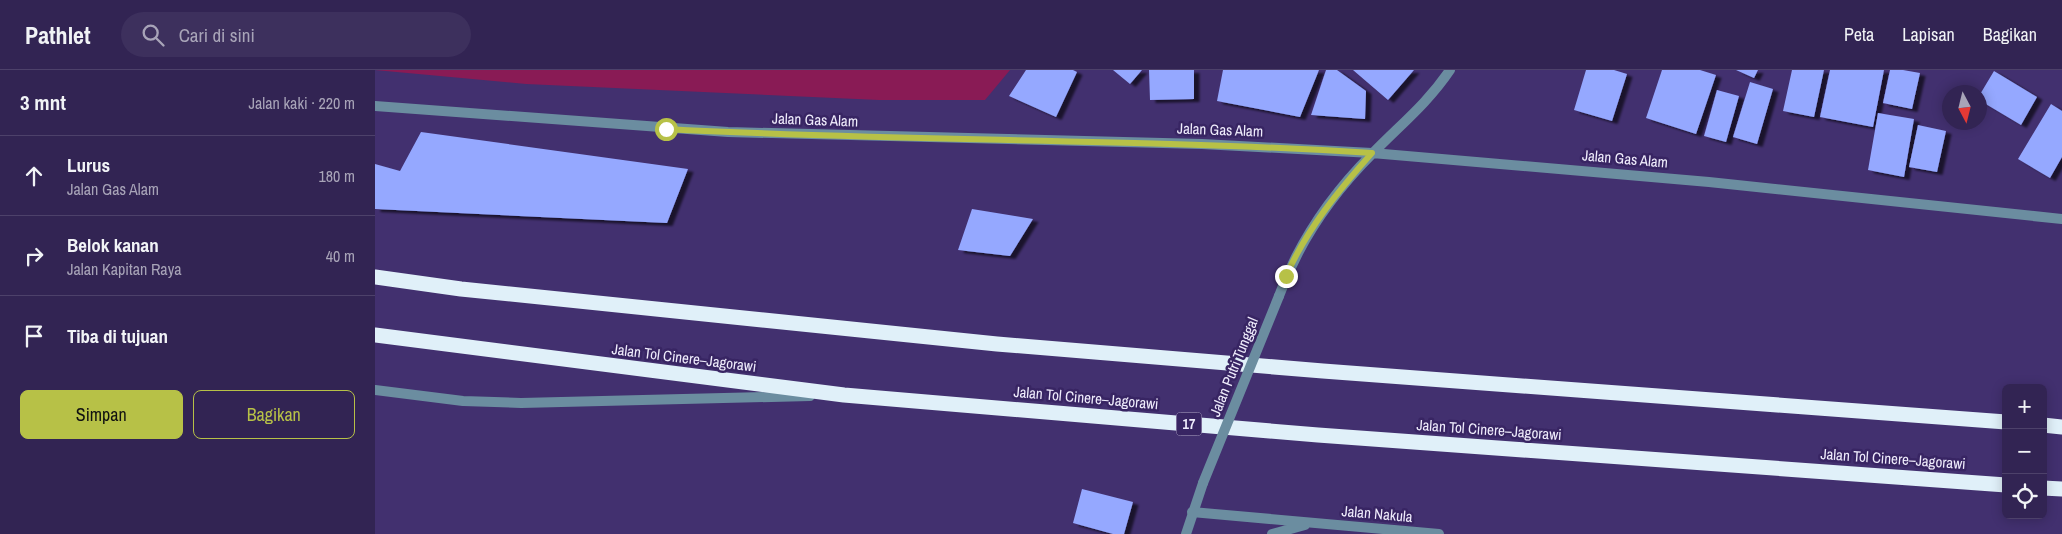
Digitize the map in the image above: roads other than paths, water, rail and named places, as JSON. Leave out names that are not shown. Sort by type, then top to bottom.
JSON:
[{"type":"highway","points":[[375,277],[461,289],[997,344],[1323,371],[2002,422]]},
{"type":"highway","name":"Jalan Tol Cinere–Jagorawi","points":[[375,335],[844,396],[1318,435],[2002,485]]},
{"type":"highway","points":[[2047,425],[2062,426]]},
{"type":"highway","points":[[2047,488],[2062,489]]},
{"type":"street","name":"Jalan Putri Tunggal","points":[[1186,534],[1203,483],[1297,252],[1342,187],[1372,153],[1422,106],[1450,70]]},
{"type":"street","name":"Jalan Gas Alam","points":[[375,106],[728,132],[1202,144],[1372,153],[1671,178],[2062,219]]},
{"type":"street","points":[[375,390],[463,401],[521,403],[844,396]]},
{"type":"street","name":"Jalan Nakula","points":[[1192,512],[1439,534]]},
{"type":"street","name":"Jalan Nakula","points":[[1271,534],[1313,523]]}]
